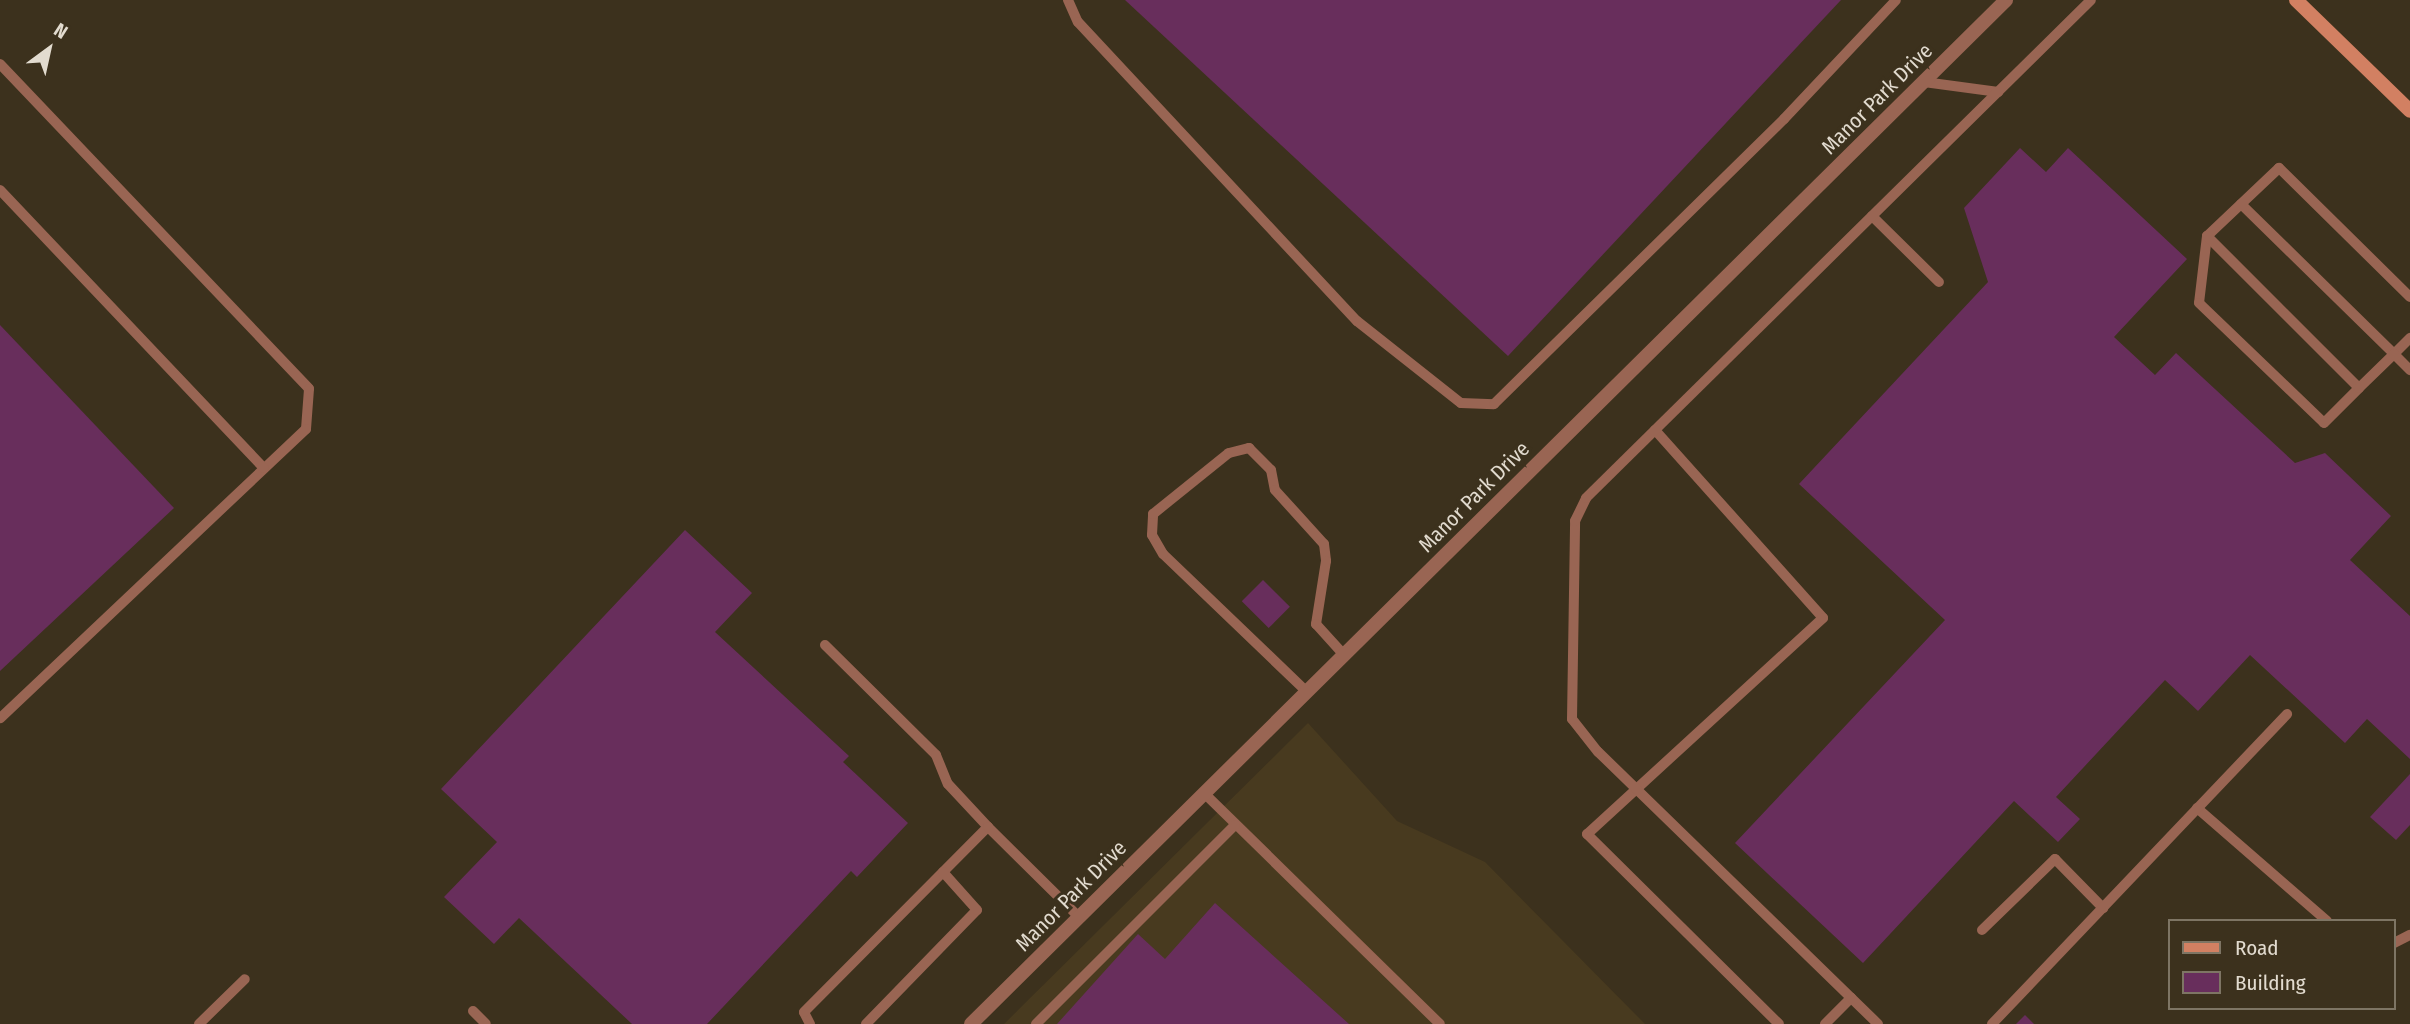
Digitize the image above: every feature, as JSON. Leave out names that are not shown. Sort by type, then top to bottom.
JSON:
[{"type":"main road","points":[[2295,0],[2410,111]]},
{"type":"street","name":"Manor Park Drive","points":[[971,1024],[2007,0]]},
{"type":"lane","points":[[1068,0],[1078,22],[1357,321],[1461,403],[1494,404],[1784,119],[1896,0]]},
{"type":"lane","points":[[1878,1024],[1636,789],[1572,719],[1576,521],[1586,499],[2091,0]]},
{"type":"lane","points":[[0,64],[309,389],[306,429],[0,718]]},
{"type":"lane","points":[[1924,82],[1998,92]]},
{"type":"lane","points":[[2410,297],[2279,168],[2207,236],[2199,303],[2324,423],[2410,338]]},
{"type":"lane","points":[[0,190],[264,468]]},
{"type":"lane","points":[[2241,204],[2410,370]]},
{"type":"lane","points":[[1872,216],[1939,282]]},
{"type":"lane","points":[[2207,236],[2359,387]]},
{"type":"lane","points":[[1655,430],[1823,618],[1587,834],[1779,1024]]},
{"type":"lane","points":[[1307,692],[1163,554],[1152,534],[1153,514],[1229,453],[1249,448],[1271,470],[1275,490],[1324,544],[1326,561],[1315,624],[1344,655]]},
{"type":"lane","points":[[825,646],[936,755],[948,783],[1079,916]]},
{"type":"lane","points":[[1992,1024],[2287,714]]},
{"type":"lane","points":[[1204,793],[1440,1024]]},
{"type":"lane","points":[[2197,808],[2325,919]]},
{"type":"lane","points":[[1036,1024],[1235,825]]},
{"type":"lane","points":[[810,1024],[804,1012],[989,827]]},
{"type":"lane","points":[[1982,930],[2055,859],[2103,908]]},
{"type":"lane","points":[[866,1024],[976,913],[977,907],[943,872]]},
{"type":"lane","points":[[199,1024],[245,979]]},
{"type":"lane","points":[[1825,1024],[1852,998]]},
{"type":"lane","points":[[473,1011],[486,1024]]},
{"type":"shaded area","points":[[1308,723],[1397,821],[1485,862],[1645,1024],[1004,1024]]},
{"type":"building","points":[[1125,0],[1841,0],[1508,356]]},
{"type":"building","points":[[2020,148],[2046,172],[2068,148],[2187,259],[2114,337],[2155,375],[2176,353],[2295,463],[2325,453],[2391,516],[2350,560],[2410,616],[2410,759],[2367,719],[2345,743],[2250,655],[2198,711],[2165,680],[2056,797],[2080,819],[2058,842],[2014,801],[1863,963],[1735,843],[1945,620],[1799,484],[1988,282],[1964,208]]},
{"type":"building","points":[[0,325],[174,508],[0,671]]},
{"type":"building","points":[[685,530],[752,593],[715,632],[849,756],[843,762],[908,823],[857,877],[851,871],[707,1024],[632,1024],[519,918],[494,944],[444,897],[497,842],[441,789]]},
{"type":"building","points":[[1263,580],[1290,607],[1269,628],[1242,601]]},
{"type":"building","points":[[2410,774],[2410,825],[2396,840],[2370,817]]},
{"type":"building","points":[[1215,903],[1349,1024],[1057,1024],[1138,934],[1165,959]]},
{"type":"building","points":[[2025,1015],[2034,1024],[2016,1024]]}]
